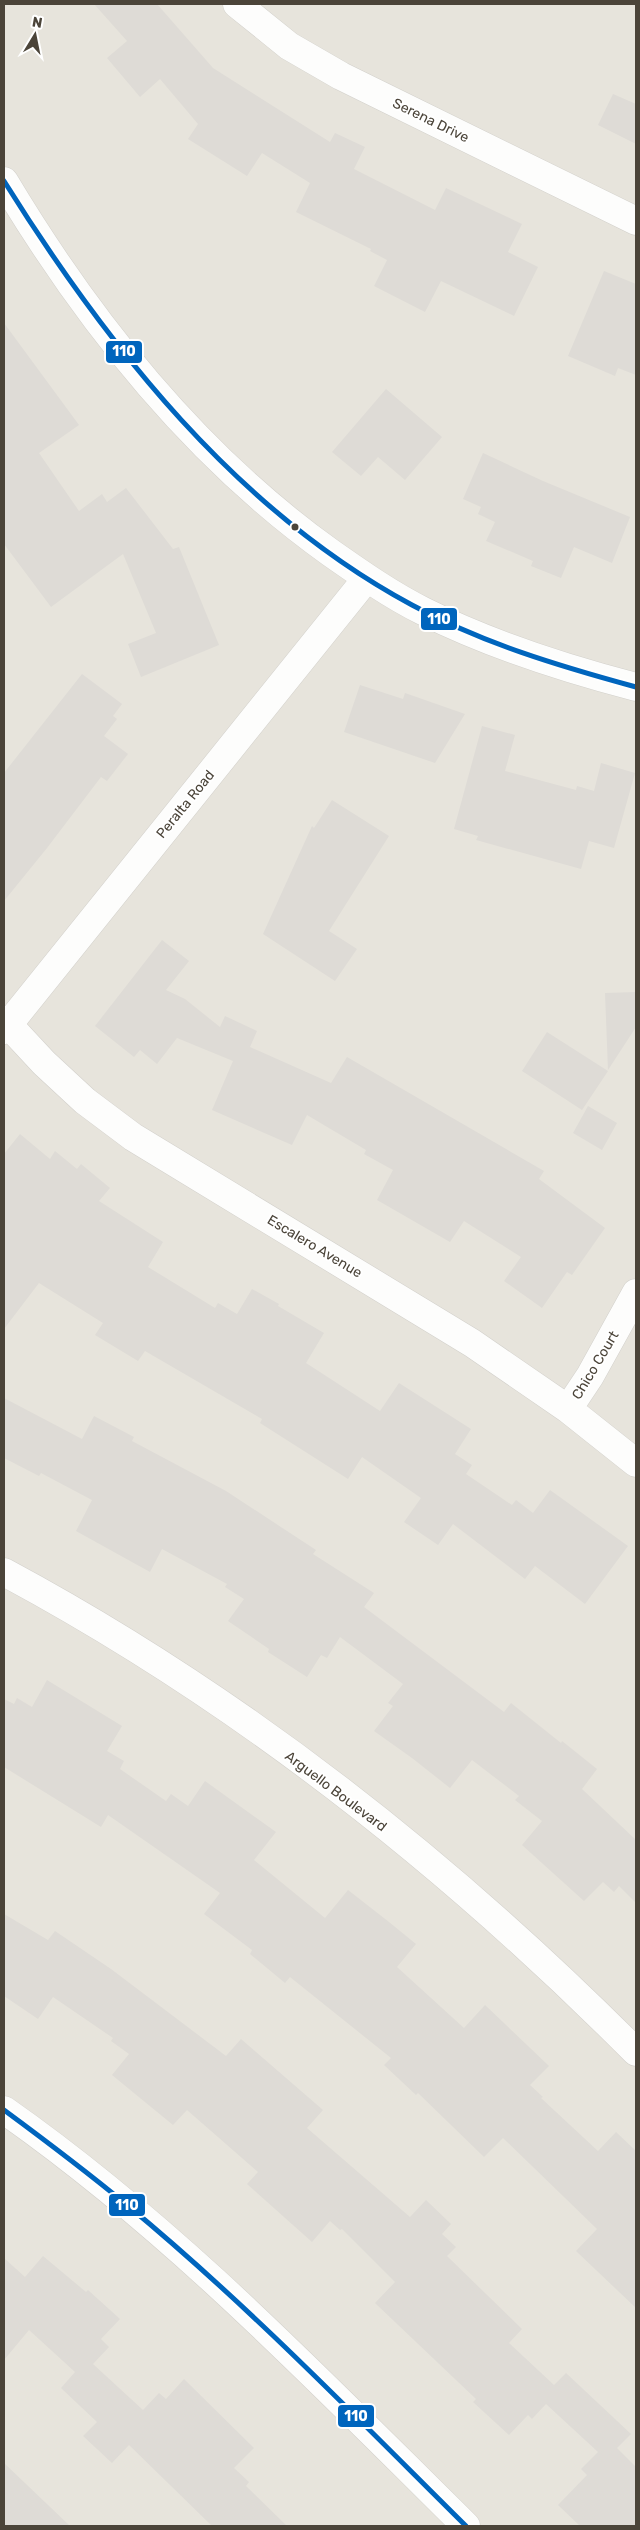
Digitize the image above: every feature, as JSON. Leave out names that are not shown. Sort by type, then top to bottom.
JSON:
[{"type":"street","name":"Serena Drive","points":[[237,4],[289,46],[341,76],[636,220]]},
{"type":"street","points":[[4,181],[51,255],[95,317],[144,379],[194,435],[247,488],[300,530],[367,578],[422,610],[489,640],[566,668],[636,687]]},
{"type":"street","name":"Peralta Road","points":[[5,1024],[367,578]]},
{"type":"street","name":"Escalero Avenue","points":[[5,1024],[85,1101],[133,1137],[464,1338],[568,1409],[636,1463]]},
{"type":"street","name":"Chico Court","points":[[568,1409],[609,1344],[636,1293]]},
{"type":"street","name":"Arguello Boulevard","points":[[4,1572],[102,1628],[189,1684],[347,1798],[490,1916],[636,2052]]},
{"type":"street","points":[[4,2110],[109,2188],[181,2250],[252,2314],[466,2526]]},
{"type":"shaded area","points":[[4,4],[636,4],[636,2526],[4,2526]]},
{"type":"building","points":[[94,4],[157,4],[213,68],[330,142],[335,133],[365,147],[354,169],[435,210],[446,188],[522,224],[508,252],[538,267],[514,316],[441,281],[425,312],[374,286],[387,260],[370,251],[371,249],[296,212],[310,183],[262,153],[247,176],[188,139],[198,124],[160,79],[140,97],[107,58],[127,41]]},
{"type":"building","points":[[613,94],[636,104],[636,144],[598,125]]},
{"type":"building","points":[[604,271],[636,284],[636,375],[618,368],[615,376],[568,356]]},
{"type":"building","points":[[4,323],[79,425],[39,453],[79,511],[102,494],[107,502],[126,488],[173,549],[179,547],[219,645],[141,677],[128,644],[156,633],[123,554],[51,607],[4,544]]},
{"type":"building","points":[[386,389],[442,437],[405,480],[378,457],[361,476],[332,452]]},
{"type":"building","points":[[483,453],[543,481],[630,517],[612,563],[574,547],[561,578],[531,566],[533,561],[486,541],[495,522],[478,514],[481,507],[463,499]]},
{"type":"building","points":[[82,674],[122,704],[113,716],[117,719],[104,736],[128,754],[107,781],[101,777],[4,901],[4,773]]},
{"type":"building","points":[[360,685],[403,699],[405,693],[465,714],[435,763],[344,732]]},
{"type":"building","points":[[482,726],[515,735],[505,771],[576,790],[577,786],[594,791],[601,763],[635,773],[614,848],[589,841],[581,869],[476,840],[478,836],[454,829]]},
{"type":"building","points":[[332,800],[389,836],[329,931],[357,949],[335,981],[263,934],[312,826],[314,828]]},
{"type":"building","points":[[162,940],[189,961],[166,990],[185,999],[220,1027],[225,1016],[257,1031],[250,1047],[331,1083],[347,1057],[544,1171],[539,1179],[605,1228],[572,1275],[567,1272],[542,1308],[504,1281],[521,1257],[464,1221],[450,1242],[377,1200],[393,1170],[364,1154],[366,1150],[307,1115],[292,1145],[212,1110],[233,1061],[177,1038],[157,1064],[140,1050],[134,1057],[95,1026]]},
{"type":"building","points":[[636,992],[636,1027],[608,1070],[605,993]]},
{"type":"building","points":[[547,1032],[608,1071],[582,1110],[522,1071]]},
{"type":"building","points":[[588,1106],[617,1123],[602,1150],[573,1133]]},
{"type":"building","points":[[20,1134],[50,1159],[55,1151],[77,1169],[81,1164],[110,1188],[99,1201],[163,1242],[148,1267],[215,1308],[218,1303],[237,1314],[252,1289],[279,1304],[278,1306],[324,1333],[306,1363],[380,1411],[399,1383],[471,1429],[455,1454],[472,1465],[466,1474],[512,1505],[516,1500],[533,1513],[550,1490],[628,1546],[585,1604],[535,1566],[525,1579],[453,1524],[438,1545],[404,1522],[421,1498],[362,1457],[348,1479],[260,1423],[262,1419],[145,1351],[138,1361],[95,1335],[103,1323],[39,1283],[4,1329],[4,1154]]},
{"type":"building","points":[[4,1398],[82,1439],[94,1416],[134,1437],[132,1441],[226,1491],[316,1550],[313,1554],[374,1593],[364,1607],[504,1712],[511,1703],[561,1743],[562,1741],[597,1769],[582,1789],[636,1840],[636,1903],[619,1886],[614,1892],[603,1882],[584,1901],[522,1845],[542,1821],[515,1800],[519,1796],[472,1760],[450,1788],[374,1731],[393,1706],[388,1703],[403,1684],[340,1637],[327,1658],[321,1655],[307,1677],[268,1652],[269,1649],[228,1621],[244,1599],[225,1587],[227,1584],[162,1549],[150,1572],[76,1531],[92,1500],[41,1473],[39,1476],[4,1458]]},
{"type":"building","points":[[47,1680],[122,1726],[107,1751],[124,1761],[120,1769],[166,1801],[171,1794],[188,1806],[205,1781],[276,1832],[254,1860],[325,1918],[348,1890],[389,1922],[416,1944],[397,1967],[464,2028],[485,2005],[549,2066],[530,2085],[543,2097],[541,2098],[598,2151],[616,2132],[636,2151],[636,2308],[576,2251],[597,2229],[503,2138],[484,2157],[418,2093],[416,2095],[384,2065],[391,2058],[290,1977],[285,1983],[250,1954],[252,1950],[204,1914],[220,1893],[108,1815],[101,1827],[4,1767],[4,1699],[14,1704],[17,1698],[32,1707]]},
{"type":"building","points":[[4,1914],[48,1940],[55,1931],[111,1969],[226,2056],[241,2039],[323,2110],[307,2128],[410,2217],[426,2200],[451,2224],[442,2234],[456,2247],[447,2256],[522,2329],[509,2343],[554,2385],[566,2373],[631,2434],[617,2448],[636,2467],[636,2526],[580,2526],[558,2505],[587,2475],[581,2469],[598,2452],[546,2404],[532,2419],[528,2415],[509,2435],[473,2402],[476,2399],[375,2303],[395,2282],[342,2229],[340,2230],[330,2221],[312,2242],[247,2184],[258,2172],[187,2110],[173,2125],[112,2075],[129,2054],[111,2041],[113,2038],[53,1997],[38,2019],[4,1996]]},
{"type":"building","points":[[43,2256],[86,2292],[88,2290],[120,2319],[101,2339],[109,2347],[93,2364],[143,2410],[159,2393],[166,2399],[184,2379],[254,2448],[234,2468],[249,2482],[246,2486],[287,2526],[212,2526],[129,2445],[112,2463],[83,2436],[97,2422],[61,2388],[75,2372],[29,2330],[4,2360],[4,2258],[25,2277]]},
{"type":"building","points":[[4,2463],[70,2526],[4,2526]]},
{"type":"transit line","name":"110","points":[[4,181],[44,243],[132,363],[181,420],[233,473],[289,522],[348,567],[439,619],[521,652],[578,671],[636,687]]},
{"type":"transit line","name":"110","points":[[4,2110],[112,2193],[172,2243],[258,2321],[466,2526]]}]
